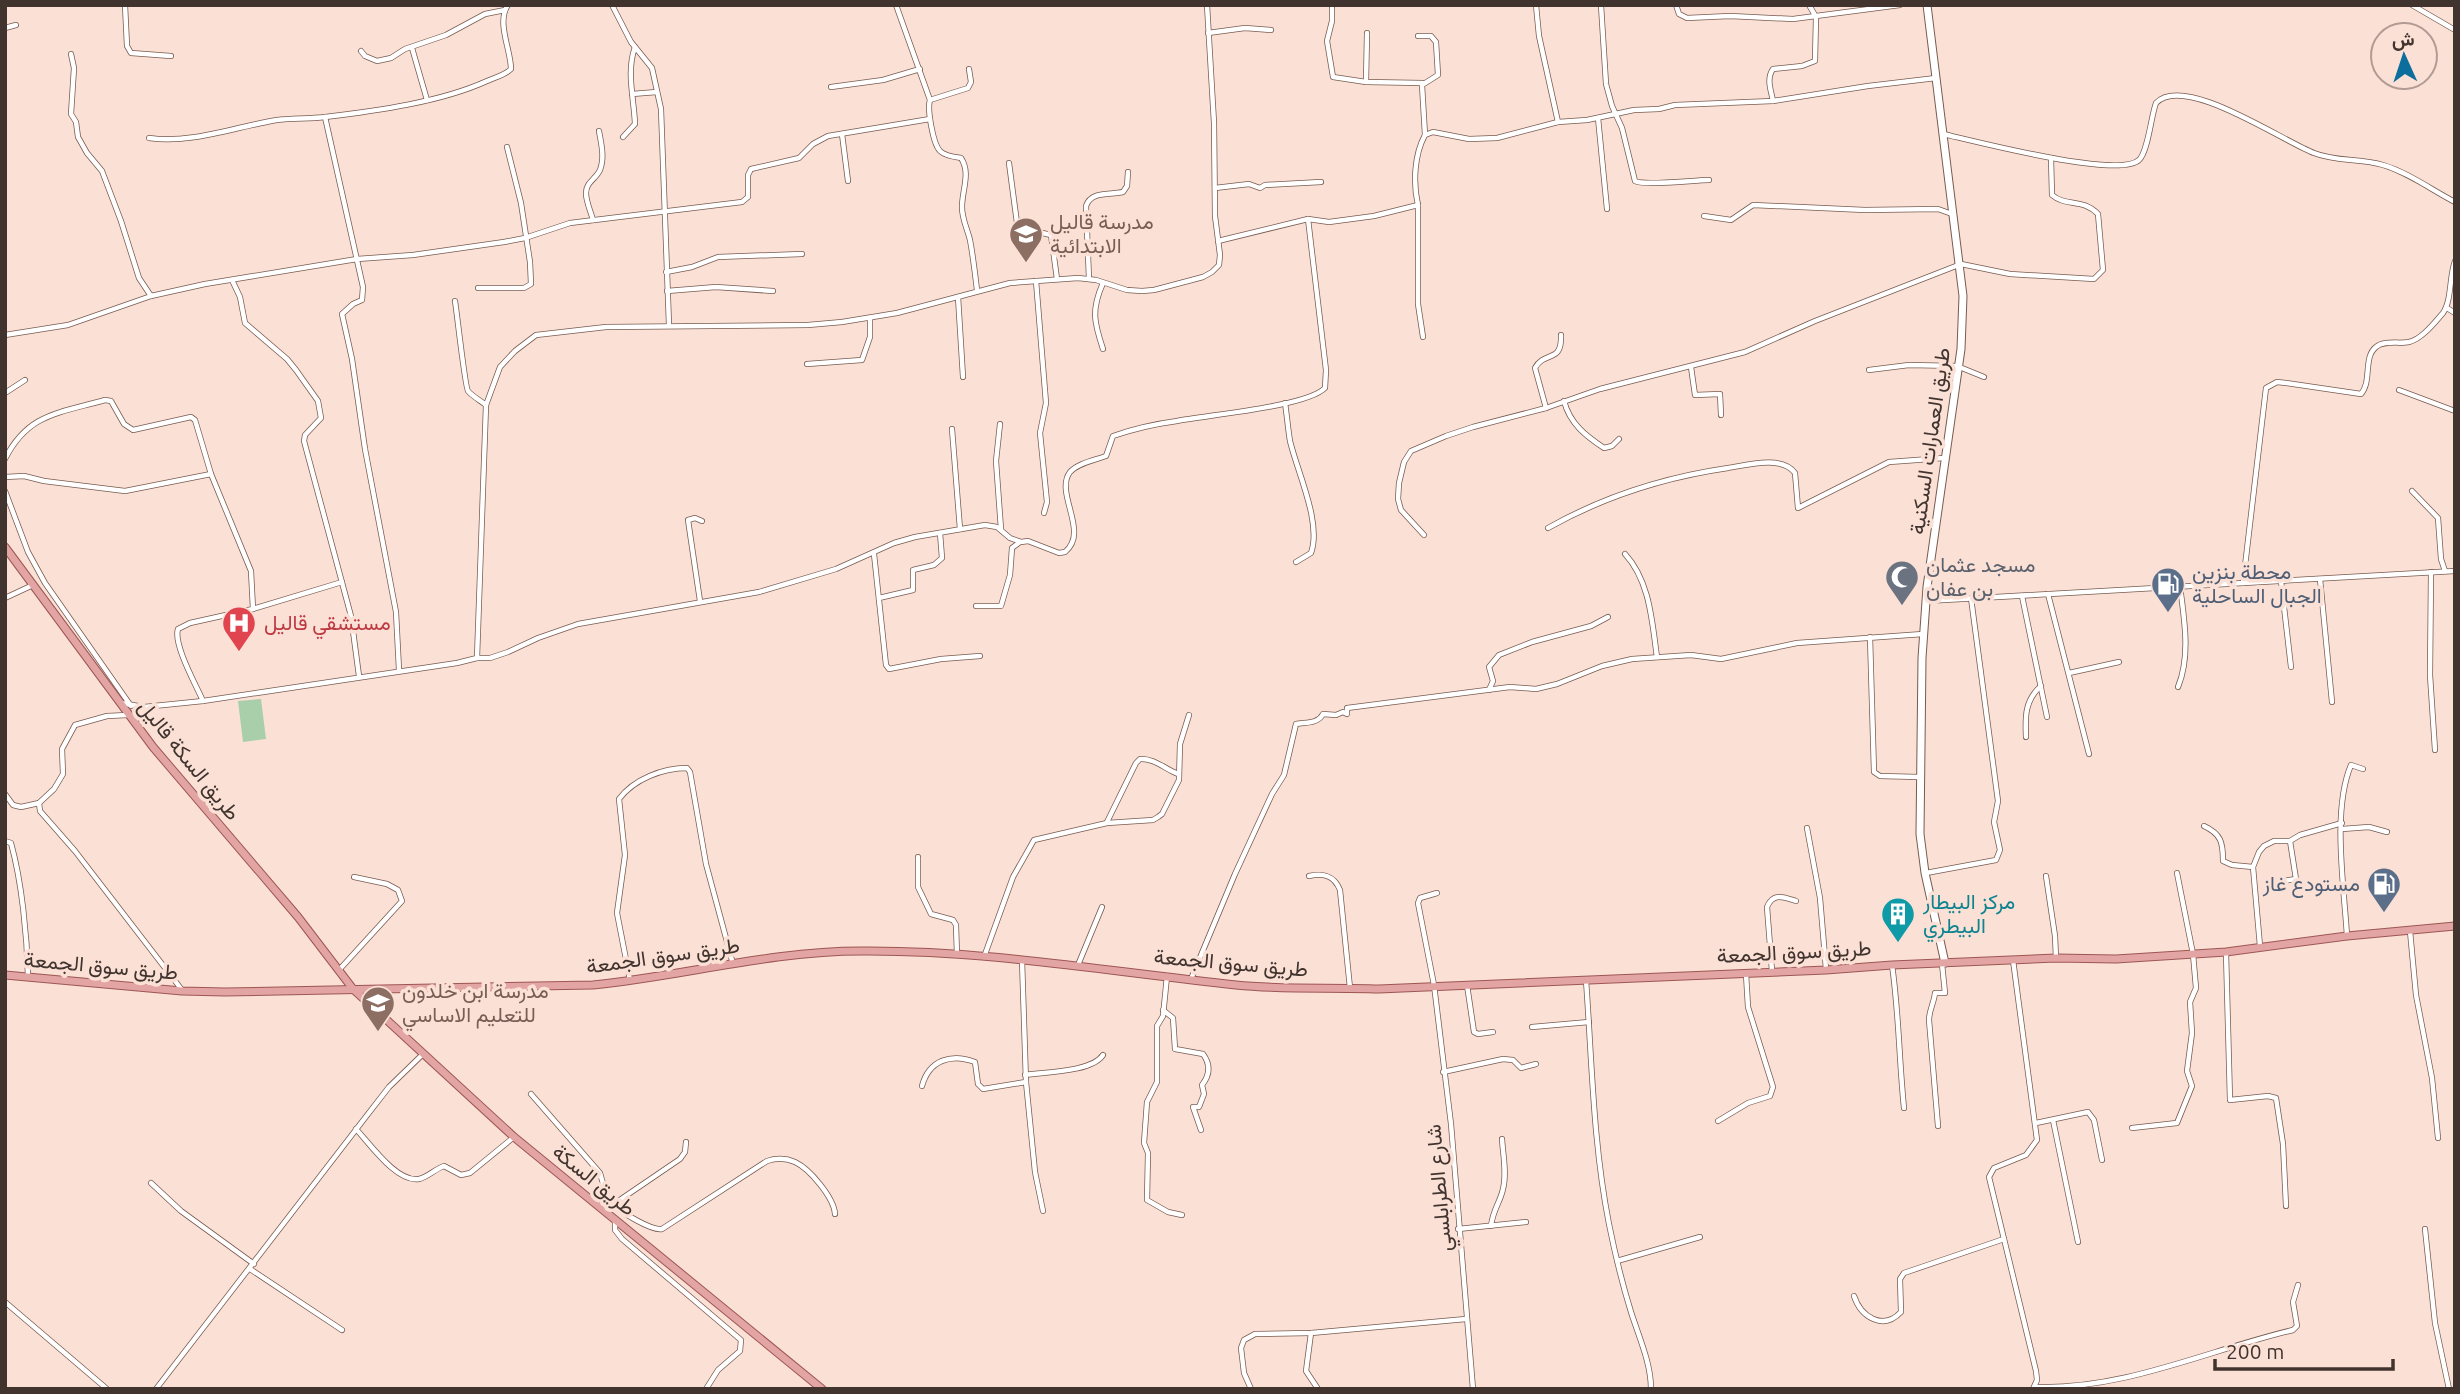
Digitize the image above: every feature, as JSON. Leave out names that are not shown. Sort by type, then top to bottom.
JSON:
[{"type":"main road","name":"طريق العمارات السكنية","points":[[1927,5],[1961,264],[1963,321],[1923,634],[1920,834],[1925,873],[1944,963]]},
{"type":"main road","name":"طريق السكة قاليل","points":[[5,547],[137,728],[298,918],[353,989]]},
{"type":"main road","name":"طريق سوق الجمعة","points":[[5,975],[182,991],[274,993],[593,985],[813,952],[863,951],[1022,960],[1238,985],[1325,989],[1746,974],[2056,958],[2116,959],[2226,952],[2347,936],[2455,926]]},
{"type":"main road","name":"طريق السكة","points":[[353,989],[514,1137],[822,1389]]},
{"type":"street","points":[[125,5],[127,46],[131,53],[171,56]]},
{"type":"street","points":[[612,5],[623,30],[652,68],[657,92],[662,135],[669,325]]},
{"type":"street","points":[[896,5],[930,100],[928,110],[936,145],[940,152],[961,158],[965,166],[967,177],[962,211],[977,290]]},
{"type":"street","points":[[477,658],[486,405],[500,367],[515,351],[536,335],[606,327],[808,325],[870,318],[1010,283],[1089,279],[1127,290],[1142,291],[1203,277],[1219,265],[1220,255],[1214,188],[1214,123],[1207,5]]},
{"type":"street","points":[[1536,5],[1539,36],[1558,122]]},
{"type":"street","points":[[1601,5],[1606,84],[1622,128],[1633,177],[1638,183],[1709,180]]},
{"type":"street","points":[[1676,5],[1679,14],[1687,18],[1730,16],[1793,19],[1900,5]]},
{"type":"street","points":[[1773,101],[1769,82],[1769,74],[1773,69],[1802,66],[1815,61],[1816,17],[1809,5]]},
{"type":"street","points":[[2412,5],[2455,30]]},
{"type":"street","points":[[149,138],[191,139],[249,124],[326,117],[427,100],[476,86],[510,72],[512,66],[504,25],[507,8],[485,14],[446,35],[384,60],[370,59],[361,51]]},
{"type":"street","points":[[1332,8],[1327,41],[1332,76],[1336,79],[1423,83],[1435,78],[1438,75],[1436,42],[1431,36],[1418,36]]},
{"type":"street","points":[[5,28],[16,25]]},
{"type":"street","points":[[1208,33],[1245,28],[1270,30]]},
{"type":"street","points":[[1366,82],[1367,33]]},
{"type":"street","points":[[412,47],[427,100]]},
{"type":"street","points":[[622,137],[635,124],[631,59],[635,47]]},
{"type":"street","points":[[71,54],[74,68],[71,114],[76,122],[78,137],[102,171],[126,233],[139,278],[151,296]]},
{"type":"street","points":[[831,87],[883,80],[920,69]]},
{"type":"street","points":[[930,100],[968,89],[971,82],[969,69]]},
{"type":"street","points":[[1425,135],[1433,132],[1469,139],[1497,138],[1558,122],[1675,105],[1773,101],[1936,78]]},
{"type":"street","points":[[1423,83],[1425,135],[1418,156],[1415,192],[1418,205],[1418,304],[1423,337]]},
{"type":"street","points":[[632,94],[657,92]]},
{"type":"street","points":[[1943,134],[2052,158],[2110,165],[2134,163],[2143,155],[2156,103],[2165,97],[2179,94],[2216,104],[2319,155],[2385,165],[2455,202]]},
{"type":"street","points":[[326,117],[363,287],[362,300],[342,314],[396,612],[399,670]]},
{"type":"street","points":[[1598,118],[1607,209]]},
{"type":"street","points":[[5,335],[68,325],[151,296],[232,280],[357,259],[413,256],[525,238],[549,228],[593,220],[745,201],[748,197],[748,176],[751,169],[799,158],[820,139],[930,119]]},
{"type":"street","points":[[593,220],[586,193],[590,182],[596,178],[603,159],[599,131]]},
{"type":"street","points":[[842,134],[848,181]]},
{"type":"street","points":[[478,288],[504,290],[524,288],[531,284],[530,262],[508,147]]},
{"type":"street","points":[[1424,535],[1401,510],[1398,499],[1399,483],[1404,462],[1411,451],[1473,427],[1546,408],[1600,389],[1691,368],[1745,352],[1815,321],[1961,264],[2010,274],[2094,279],[2099,276],[2103,270],[2098,214],[2083,203],[2058,200],[2052,195],[2052,158]]},
{"type":"street","points":[[1009,163],[1017,223],[1021,228],[1052,235],[1058,279]]},
{"type":"street","points":[[1089,279],[1087,201],[1096,196],[1123,192],[1127,186],[1128,172]]},
{"type":"street","points":[[1214,188],[1249,184],[1260,188],[1265,185],[1321,182]]},
{"type":"street","points":[[1218,241],[1308,219],[1329,222],[1374,216],[1418,205]]},
{"type":"street","points":[[1704,216],[1731,220],[1753,205],[1865,210],[1938,209],[1953,214]]},
{"type":"street","points":[[976,606],[1001,606],[1010,575],[1012,548],[1021,542],[1028,541],[1059,553],[1069,549],[1074,529],[1068,496],[1070,472],[1080,465],[1106,456],[1113,436],[1174,421],[1285,403],[1322,392],[1326,383],[1308,219]]},
{"type":"street","points":[[666,272],[692,267],[718,257],[802,254]]},
{"type":"street","points":[[2243,583],[2266,388],[2277,382],[2361,394],[2366,386],[2370,356],[2374,348],[2382,344],[2413,341],[2447,308],[2455,261]]},
{"type":"street","points":[[232,280],[240,297],[245,323],[287,359],[318,401],[321,418],[305,435],[304,441],[351,616],[359,676]]},
{"type":"street","points":[[1036,281],[1046,403],[1040,433],[1047,502],[1044,513]]},
{"type":"street","points":[[1102,283],[1094,306],[1094,323],[1103,349]]},
{"type":"street","points":[[667,291],[716,287],[773,291]]},
{"type":"street","points":[[958,298],[963,377]]},
{"type":"street","points":[[455,301],[463,349],[465,385],[469,393],[486,405]]},
{"type":"street","points":[[2447,308],[2455,313]]},
{"type":"street","points":[[807,364],[862,359],[870,338],[870,318]]},
{"type":"street","points":[[1546,408],[1535,368],[1538,363],[1558,353],[1562,347],[1562,335]]},
{"type":"street","points":[[1869,370],[1909,365],[1957,366],[1984,377]]},
{"type":"street","points":[[1691,368],[1695,395],[1720,394],[1721,415]]},
{"type":"street","points":[[5,393],[25,380]]},
{"type":"street","points":[[2399,390],[2455,411]]},
{"type":"street","points":[[5,459],[27,428],[38,419],[105,400],[116,406],[124,424],[133,430],[191,417],[195,420],[211,474],[251,571],[253,608]]},
{"type":"street","points":[[1564,401],[1567,412],[1579,429],[1595,442],[1604,448],[1612,446],[1619,439]]},
{"type":"street","points":[[1285,403],[1290,440],[1314,529],[1311,553],[1296,562]]},
{"type":"street","points":[[1000,424],[996,442],[996,479],[1001,530]]},
{"type":"street","points":[[952,429],[960,530]]},
{"type":"street","points":[[1548,528],[1572,514],[1636,489],[1708,470],[1755,462],[1786,466],[1795,473],[1798,508],[1889,462],[1944,458]]},
{"type":"street","points":[[5,477],[24,477],[125,491],[211,474]]},
{"type":"street","points":[[5,491],[28,552],[45,583],[131,706]]},
{"type":"street","points":[[2412,491],[2438,519],[2441,559],[2445,572]]},
{"type":"street","points":[[700,601],[688,520],[695,518],[702,521]]},
{"type":"street","points":[[121,703],[144,707],[203,701],[490,658],[578,624],[759,592],[836,569],[904,540],[985,525],[997,527],[1010,538],[1021,542]]},
{"type":"street","points":[[879,598],[913,590],[913,570],[934,565],[942,558],[940,534]]},
{"type":"street","points":[[874,554],[886,665],[889,669],[941,659],[980,656]]},
{"type":"street","points":[[1625,554],[1639,574],[1647,597],[1657,657]]},
{"type":"street","points":[[1926,601],[2455,571]]},
{"type":"street","points":[[2431,572],[2430,659],[2435,750]]},
{"type":"street","points":[[2320,579],[2332,702]]},
{"type":"street","points":[[2281,581],[2291,667]]},
{"type":"street","points":[[203,701],[179,644],[176,634],[178,629],[190,623],[342,582]]},
{"type":"street","points":[[5,598],[33,585]]},
{"type":"street","points":[[2178,687],[2185,644],[2180,586]]},
{"type":"street","points":[[2048,594],[2089,754]]},
{"type":"street","points":[[2022,596],[2047,717]]},
{"type":"street","points":[[1925,873],[1996,860],[2000,850],[1994,822],[1998,801],[1971,598]]},
{"type":"street","points":[[1489,691],[1493,681],[1489,667],[1499,655],[1608,617]]},
{"type":"street","points":[[1191,979],[1239,864],[1272,794],[1284,775],[1296,724],[1315,721],[1323,714],[1346,714],[1347,708],[1516,687],[1536,689],[1557,684],[1611,663],[1691,654],[1721,659],[1797,643],[1923,634]]},
{"type":"street","points":[[1870,637],[1874,772],[1880,776],[1919,777]]},
{"type":"street","points":[[2069,673],[2119,662]]},
{"type":"street","points":[[2026,737],[2027,703],[2042,686]]},
{"type":"street","points":[[137,728],[136,716],[144,707]]},
{"type":"street","points":[[5,794],[13,805],[21,807],[39,803],[54,789],[63,774],[62,749],[75,725],[107,716],[128,715]]},
{"type":"street","points":[[984,958],[1016,870],[1034,840],[1107,823],[1153,820],[1158,817],[1176,788],[1180,744],[1189,715]]},
{"type":"street","points":[[1107,823],[1140,758],[1154,761],[1178,774]]},
{"type":"street","points":[[2347,936],[2343,792],[2351,765],[2363,769]]},
{"type":"street","points":[[631,981],[618,913],[625,855],[619,799],[628,789],[648,777],[673,769],[687,768],[690,772],[706,864],[733,964]]},
{"type":"street","points":[[39,803],[40,811],[75,851],[182,991]]},
{"type":"street","points":[[2260,946],[2253,867],[2264,846],[2274,841],[2290,841],[2300,835],[2342,826],[2369,827],[2387,832]]},
{"type":"street","points":[[2204,827],[2217,832],[2221,838],[2223,860],[2232,865],[2253,867]]},
{"type":"street","points":[[1807,828],[1820,898],[1826,970]]},
{"type":"street","points":[[5,841],[11,844],[16,862],[28,951],[28,976]]},
{"type":"street","points":[[2276,881],[2296,879],[2290,841]]},
{"type":"street","points":[[918,858],[918,887],[931,914],[953,920],[956,925],[957,955]]},
{"type":"street","points":[[2132,1128],[2177,1123],[2192,1086],[2187,1071],[2192,1033],[2190,1002],[2196,988],[2193,954],[2177,873]]},
{"type":"street","points":[[1309,876],[1328,876],[1340,890],[1350,988]]},
{"type":"street","points":[[2046,876],[2056,958]]},
{"type":"street","points":[[339,970],[402,901],[398,890],[387,884],[354,877]]},
{"type":"street","name":"شارع الطرابلسي","points":[[1437,893],[1420,898],[1418,904],[1434,985],[1451,1124],[1473,1389]]},
{"type":"street","points":[[1772,972],[1767,907],[1772,898],[1778,896],[1797,901]]},
{"type":"street","points":[[1078,965],[1102,907]]},
{"type":"street","points":[[2410,930],[2416,995],[2432,1078],[2438,1138]]},
{"type":"street","points":[[2226,952],[2230,1100],[2268,1096],[2276,1098],[2283,1144],[2286,1206]]},
{"type":"street","points":[[1022,960],[1026,1082],[1035,1172],[1043,1211]]},
{"type":"street","points":[[2013,960],[2037,1140],[2032,1150],[1990,1172],[1990,1184],[2036,1371],[2034,1388],[2058,1388],[2117,1379],[2161,1369],[2293,1330],[2297,1326],[2293,1301],[2298,1285]]},
{"type":"street","points":[[1938,1126],[1929,1020],[1935,993],[1945,993],[1944,963]]},
{"type":"street","points":[[1892,965],[1900,1021],[1900,1071],[1904,1108]]},
{"type":"street","points":[[1718,1121],[1748,1103],[1770,1096],[1773,1087],[1748,1007],[1746,974]]},
{"type":"street","points":[[1167,975],[1162,1020],[1157,1026],[1157,1082],[1147,1102],[1144,1143],[1147,1153],[1147,1200],[1168,1212],[1182,1215]]},
{"type":"street","points":[[1586,980],[1596,1139],[1617,1261],[1644,1349],[1651,1389]]},
{"type":"street","points":[[1467,984],[1474,1032],[1493,1032]]},
{"type":"street","points":[[1163,1010],[1173,1018],[1175,1049],[1203,1054],[1209,1062],[1208,1078],[1202,1086],[1204,1094],[1199,1107],[1193,1107],[1201,1130]]},
{"type":"street","points":[[1532,1027],[1589,1022]]},
{"type":"street","points":[[156,1389],[389,1087],[423,1054]]},
{"type":"street","points":[[1026,1075],[1080,1068],[1095,1063],[1103,1055]]},
{"type":"street","points":[[922,1086],[925,1073],[933,1064],[961,1059],[975,1062],[978,1084],[983,1089],[1026,1082]]},
{"type":"street","points":[[1443,1072],[1503,1059],[1513,1060],[1521,1068],[1536,1064]]},
{"type":"street","points":[[531,1094],[600,1173],[603,1186],[613,1204],[653,1229],[662,1229],[767,1161],[776,1158],[796,1163],[813,1177],[832,1200],[835,1214]]},
{"type":"street","points":[[2036,1123],[2088,1112],[2094,1120],[2102,1160]]},
{"type":"street","points":[[2053,1120],[2078,1242]]},
{"type":"street","points":[[356,1129],[391,1168],[415,1180],[444,1166],[461,1175],[470,1173],[514,1137]]},
{"type":"street","points":[[1491,1226],[1493,1211],[1505,1181],[1502,1139]]},
{"type":"street","points":[[604,1211],[680,1159],[686,1142]]},
{"type":"street","points":[[151,1183],[181,1211],[254,1264]]},
{"type":"street","points":[[615,1219],[615,1230],[622,1239],[741,1340],[740,1351],[718,1370],[706,1389]]},
{"type":"street","points":[[1458,1229],[1525,1222]]},
{"type":"street","points":[[2426,1229],[2435,1323],[2449,1389]]},
{"type":"street","points":[[1617,1261],[1700,1237]]},
{"type":"street","points":[[1854,1296],[1858,1307],[1872,1320],[1884,1321],[1896,1317],[1901,1312],[1900,1279],[1904,1273],[2004,1239]]},
{"type":"street","points":[[250,1269],[342,1330]]},
{"type":"street","points":[[6,1305],[107,1389]]},
{"type":"street","points":[[1251,1389],[1241,1357],[1241,1348],[1249,1336],[1466,1319]]},
{"type":"street","points":[[1311,1333],[1306,1371],[1318,1389]]},
{"type":"green space","points":[[261,699],[266,739],[243,742],[238,701]]},
{"type":"place","name":"مدرسة قاليل الابتدائية","points":[[1026,264]]},
{"type":"place","name":"مسجد عثمان بن عفان","points":[[1902,607]]},
{"type":"place","name":"محطة بنزين الجبال الساحلية","points":[[2168,614]]},
{"type":"place","name":"مستشقي قاليل","points":[[239,653]]},
{"type":"place","name":"مستودع غاز","points":[[2384,914]]},
{"type":"place","name":"مركز البيطار البيطري","points":[[1898,944]]},
{"type":"place","name":"مدرسة ابن خلدون للتعليم الاساسي","points":[[378,1033]]}]
